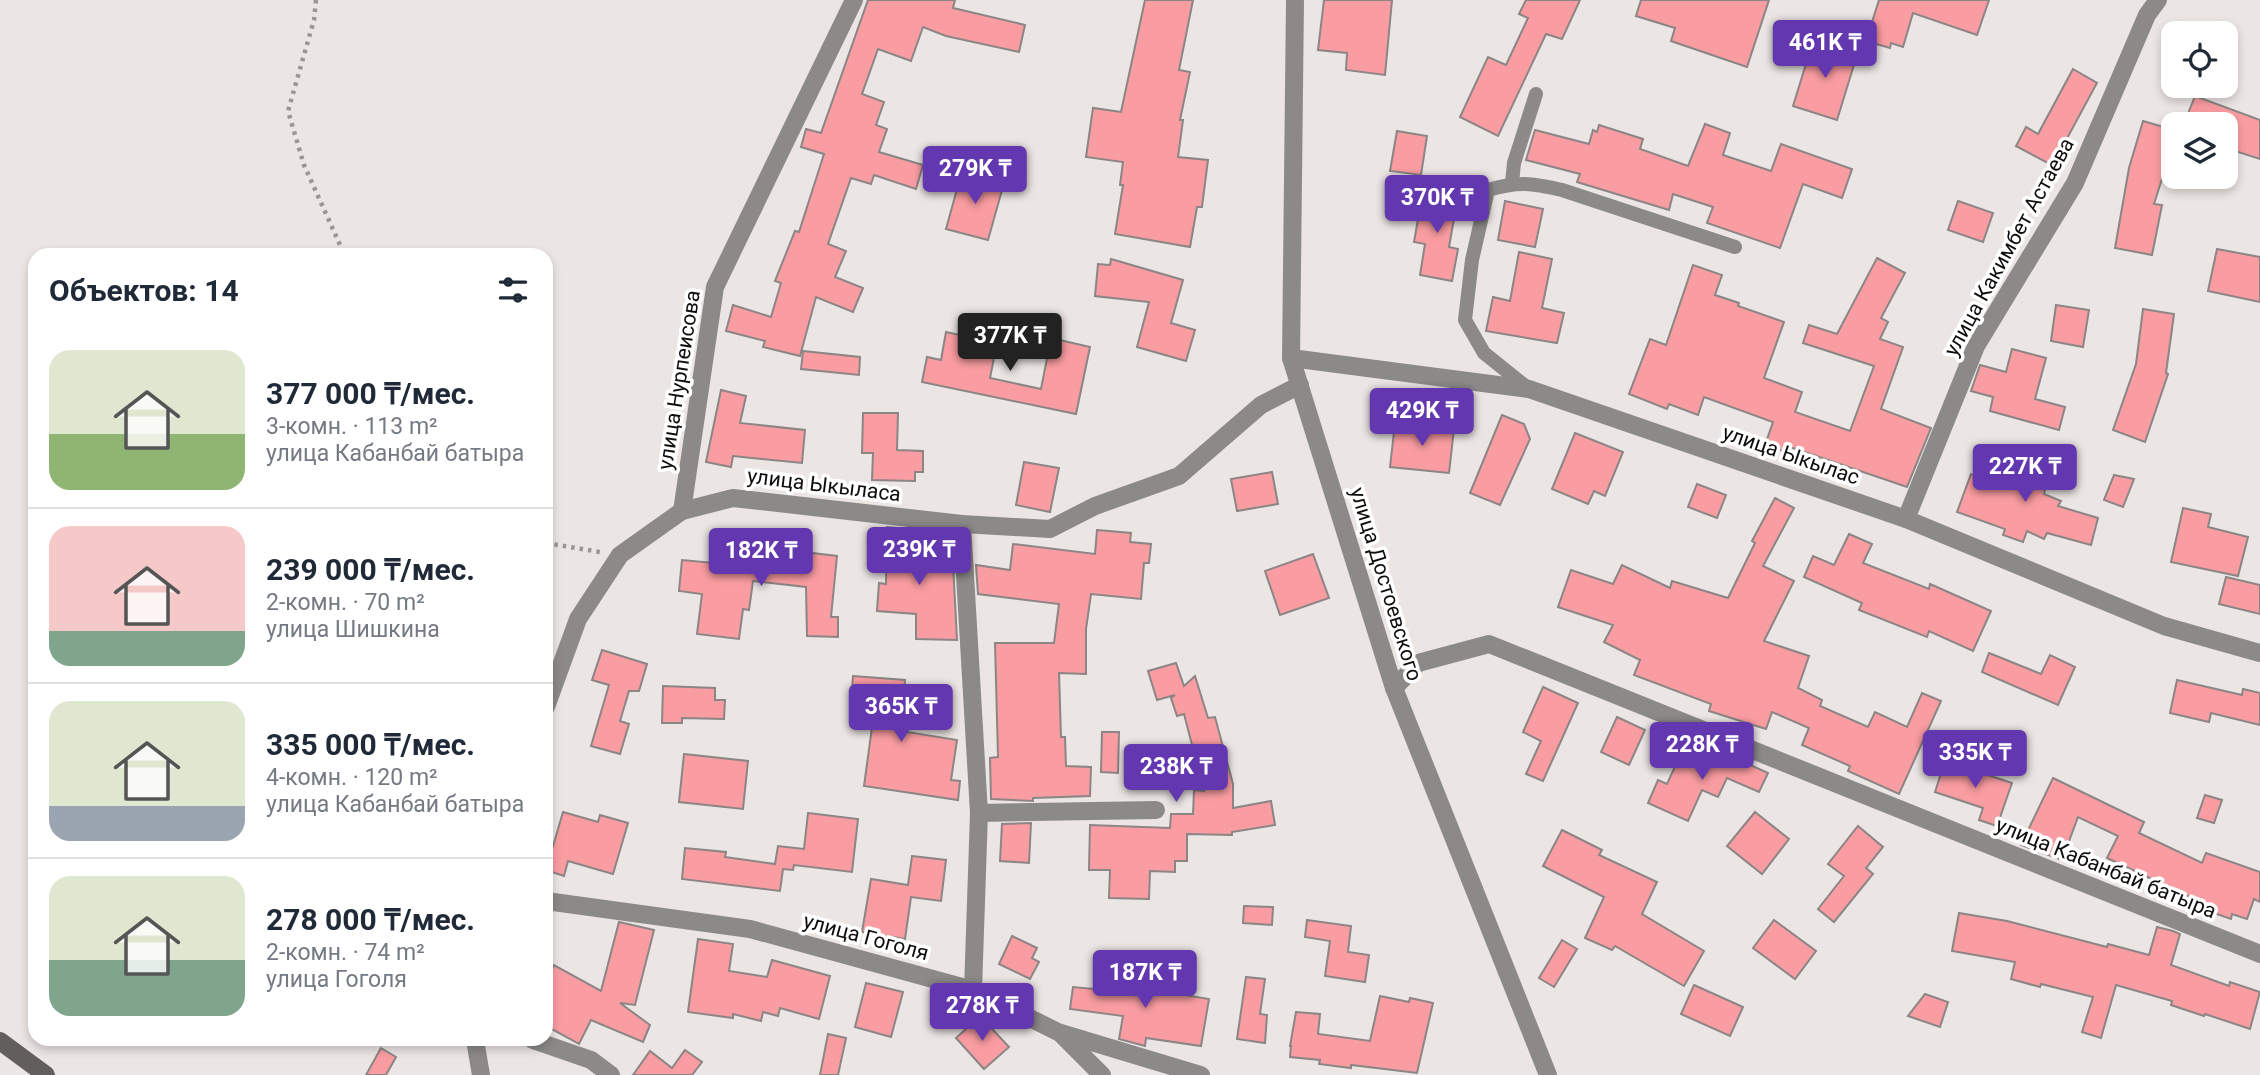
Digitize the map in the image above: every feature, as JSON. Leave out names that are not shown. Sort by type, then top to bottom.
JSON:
[{"type":"main road","points":[[0,1041],[46,1075]]},
{"type":"street","name":"улица Нурпеисова","points":[[682,511],[715,287],[854,0]]},
{"type":"street","name":"улица Достоевского","points":[[1296,0],[1292,358],[1394,688],[1548,1075]]},
{"type":"street","name":"улица Какимбет Астаева","points":[[1906,519],[1976,346],[2075,183],[2147,15],[2158,0]]},
{"type":"street","name":"улица Ыкылас","points":[[1292,358],[1529,389],[1906,519],[2164,626],[2260,653]]},
{"type":"street","points":[[973,990],[979,813],[961,524],[1050,529],[1095,506],[1179,476],[1261,405],[1300,385]]},
{"type":"street","name":"улица Ыкыласа","points":[[682,511],[733,498],[961,524]]},
{"type":"street","points":[[553,688],[578,619],[620,555],[682,511]]},
{"type":"street","name":"улица Кабанбай батыра","points":[[1394,688],[1419,663],[1489,644],[2260,954]]},
{"type":"street","points":[[979,813],[1156,810]]},
{"type":"street","name":"улица Гоголя","points":[[553,902],[750,929],[973,990],[1058,1032],[1201,1075]]},
{"type":"street","points":[[1058,1032],[1102,1075]]},
{"type":"street","points":[[476,1046],[481,1075]]},
{"type":"street","points":[[551,1046],[592,1060],[611,1075]]},
{"type":"lane","points":[[1512,183],[1514,163],[1536,94]]},
{"type":"lane","points":[[1529,389],[1484,353],[1465,320],[1472,260],[1488,190],[1512,183],[1562,190],[1735,247]]},
{"type":"path","points":[[316,0],[314,20],[288,111],[304,165],[341,248]]},
{"type":"path","points":[[553,544],[620,555]]},
{"type":"building","points":[[868,0],[955,0],[953,8],[1025,25],[1019,52],[946,36],[923,27],[911,61],[878,49],[862,94],[884,102],[876,125],[887,129],[879,152],[923,165],[916,189],[874,175],[871,184],[851,178],[828,244],[846,251],[835,277],[863,288],[853,312],[816,297],[800,356],[763,347],[765,341],[726,331],[733,305],[771,317],[781,283],[775,281],[795,231],[799,232],[824,154],[801,147],[806,129],[821,133]]},
{"type":"building","points":[[1145,0],[1193,0],[1179,70],[1190,72],[1180,120],[1183,120],[1178,157],[1208,160],[1202,207],[1197,207],[1190,247],[1115,234],[1123,185],[1120,185],[1123,162],[1086,157],[1093,108],[1121,112]]},
{"type":"building","points":[[1324,0],[1392,0],[1385,75],[1346,70],[1347,53],[1318,50]]},
{"type":"building","points":[[1526,0],[1580,0],[1562,39],[1546,34],[1498,136],[1460,117],[1488,57],[1506,65],[1528,18],[1519,14]]},
{"type":"building","points":[[1641,0],[1769,0],[1747,67],[1671,41],[1675,28],[1636,16]]},
{"type":"building","points":[[1879,0],[1989,0],[1977,35],[1913,13],[1903,47],[1891,43],[1890,48],[1866,41]]},
{"type":"building","points":[[1813,41],[1857,55],[1837,120],[1793,106]]},
{"type":"building","points":[[2073,69],[2097,83],[2065,142],[2074,147],[2061,170],[2016,146],[2026,127],[2038,134]]},
{"type":"building","points":[[2194,98],[2200,98],[2260,120],[2260,159],[2238,152],[2238,112],[2189,112]]},
{"type":"building","points":[[2143,121],[2161,126],[2161,182],[2154,204],[2162,205],[2152,255],[2115,248],[2129,168]]},
{"type":"building","points":[[1705,124],[1730,133],[1723,155],[1771,171],[1781,144],[1852,169],[1842,198],[1803,184],[1780,248],[1707,223],[1713,207],[1673,194],[1669,210],[1577,182],[1580,174],[1526,160],[1535,130],[1589,144],[1593,130],[1597,132],[1599,125],[1643,139],[1640,149],[1688,166]]},
{"type":"building","points":[[1397,131],[1427,136],[1421,175],[1390,171]]},
{"type":"building","points":[[962,171],[1004,183],[988,240],[946,229]]},
{"type":"building","points":[[1423,190],[1458,196],[1449,247],[1458,249],[1452,281],[1420,275],[1425,244],[1414,242]]},
{"type":"building","points":[[1505,201],[1543,209],[1535,247],[1498,240]]},
{"type":"building","points":[[1958,201],[1993,213],[1983,242],[1948,230]]},
{"type":"building","points":[[2217,249],[2260,257],[2260,302],[2208,291]]},
{"type":"building","points":[[1519,252],[1552,259],[1542,308],[1564,313],[1557,343],[1486,331],[1493,297],[1510,301]]},
{"type":"building","points":[[1877,258],[1905,273],[1881,318],[1888,322],[1880,339],[1903,347],[1881,409],[1931,428],[1907,487],[1790,447],[1788,453],[1765,445],[1773,422],[1704,397],[1698,415],[1669,404],[1667,409],[1629,394],[1650,339],[1666,345],[1693,265],[1722,275],[1715,295],[1784,322],[1764,378],[1802,392],[1795,412],[1850,431],[1874,366],[1803,343],[1809,325],[1837,334]]},
{"type":"building","points":[[1111,259],[1183,280],[1171,323],[1195,330],[1186,361],[1137,347],[1149,302],[1095,296],[1098,264],[1110,265]]},
{"type":"building","points":[[2056,305],[2089,310],[2083,347],[2051,341]]},
{"type":"building","points":[[2143,309],[2174,314],[2168,374],[2145,442],[2113,430],[2136,364]]},
{"type":"building","points":[[946,332],[997,343],[990,378],[1041,389],[1051,338],[1090,347],[1076,414],[922,382],[927,357],[941,360]]},
{"type":"building","points":[[2012,349],[2046,358],[2035,399],[2065,407],[2059,430],[1990,411],[1993,397],[1971,391],[1980,365],[2006,372]]},
{"type":"building","points":[[803,351],[860,357],[859,375],[801,369]]},
{"type":"building","points":[[721,390],[746,396],[740,423],[805,430],[802,463],[733,456],[731,467],[706,462]]},
{"type":"building","points":[[863,413],[898,413],[897,450],[923,451],[923,472],[915,472],[915,481],[872,480],[873,453],[862,453]]},
{"type":"building","points":[[1502,415],[1524,424],[1530,439],[1500,505],[1470,493]]},
{"type":"building","points":[[1395,423],[1454,429],[1449,473],[1390,467]]},
{"type":"building","points":[[1575,433],[1623,452],[1605,496],[1594,491],[1588,504],[1552,489]]},
{"type":"building","points":[[2009,452],[2052,461],[2044,494],[2061,501],[2058,506],[2098,518],[2091,545],[2047,533],[2044,539],[2027,531],[2023,542],[2003,535],[2005,529],[1957,512],[1971,474],[2001,486]]},
{"type":"building","points":[[1024,462],[1059,468],[1050,512],[1016,505]]},
{"type":"building","points":[[1272,472],[1278,504],[1237,511],[1231,479]]},
{"type":"building","points":[[2114,475],[2134,479],[2123,507],[2104,500]]},
{"type":"building","points":[[1697,484],[1726,495],[1717,518],[1688,507]]},
{"type":"building","points":[[1775,498],[1794,508],[1763,566],[1794,581],[1764,641],[1809,656],[1798,688],[1822,700],[1820,706],[1868,727],[1875,712],[1907,727],[1922,693],[1941,701],[1899,794],[1848,771],[1850,766],[1802,745],[1809,728],[1772,712],[1766,729],[1709,711],[1711,704],[1634,675],[1640,660],[1604,642],[1613,625],[1558,607],[1571,570],[1613,584],[1622,565],[1670,588],[1672,581],[1728,598],[1755,543],[1752,541]]},
{"type":"building","points":[[2183,508],[2211,514],[2208,527],[2248,537],[2238,576],[2171,562]]},
{"type":"building","points":[[887,527],[918,530],[918,556],[944,556],[943,561],[953,563],[957,640],[916,639],[916,614],[877,611],[879,583],[886,584]]},
{"type":"building","points":[[1097,530],[1131,533],[1130,542],[1151,544],[1149,563],[1144,563],[1141,599],[1091,594],[1086,629],[1086,674],[1059,673],[1061,737],[1065,737],[1066,766],[1091,767],[1090,796],[1033,798],[1033,801],[991,799],[990,758],[998,757],[995,643],[1054,643],[1059,604],[978,594],[976,565],[1010,570],[1013,544],[1095,554]]},
{"type":"building","points":[[1849,534],[1872,544],[1863,563],[1929,589],[1930,584],[1991,611],[1973,651],[1929,631],[1927,637],[1859,610],[1862,603],[1804,577],[1813,556],[1834,565]]},
{"type":"building","points":[[738,544],[837,556],[831,617],[838,617],[838,637],[807,636],[806,587],[753,581],[749,610],[743,609],[739,639],[697,634],[702,594],[679,591],[682,560],[736,565]]},
{"type":"building","points":[[1313,554],[1329,598],[1280,615],[1265,571]]},
{"type":"building","points":[[2226,577],[2260,585],[2260,614],[2219,604]]},
{"type":"building","points":[[602,650],[647,664],[639,691],[629,691],[620,721],[629,724],[620,754],[591,746],[609,685],[592,680]]},
{"type":"building","points":[[1989,653],[2041,674],[2050,655],[2075,667],[2058,705],[1982,672]]},
{"type":"building","points":[[1176,663],[1184,686],[1195,676],[1208,718],[1215,717],[1233,784],[1233,808],[1271,801],[1275,825],[1232,832],[1232,835],[1187,834],[1187,861],[1175,861],[1175,872],[1150,871],[1149,899],[1109,898],[1110,870],[1089,870],[1090,825],[1170,828],[1171,814],[1193,814],[1194,790],[1204,791],[1184,714],[1177,716],[1171,698],[1175,695],[1157,700],[1148,671]]},
{"type":"building","points":[[853,676],[905,680],[901,731],[957,740],[951,780],[960,781],[958,800],[864,786],[873,720],[850,719]]},
{"type":"building","points":[[2177,680],[2242,695],[2243,689],[2260,693],[2260,725],[2211,713],[2209,722],[2170,713]]},
{"type":"building","points":[[663,686],[715,688],[715,700],[725,700],[724,719],[682,718],[682,723],[662,723]]},
{"type":"building","points":[[1543,687],[1578,703],[1543,781],[1526,774],[1541,741],[1523,732]]},
{"type":"building","points":[[1617,717],[1645,730],[1629,765],[1601,752]]},
{"type":"building","points":[[1102,732],[1119,732],[1118,773],[1101,772]]},
{"type":"building","points":[[1684,747],[1721,764],[1726,754],[1768,773],[1759,792],[1727,778],[1718,797],[1702,790],[1688,821],[1648,803],[1658,780],[1667,784]]},
{"type":"building","points":[[684,754],[748,761],[743,809],[679,802]]},
{"type":"building","points":[[1945,761],[2012,783],[1997,826],[1979,820],[1983,808],[1935,792]]},
{"type":"building","points":[[2053,778],[2144,822],[2139,833],[2202,863],[2206,853],[2260,872],[2260,902],[2254,899],[2247,919],[2232,914],[2231,919],[2188,904],[2190,897],[2107,858],[2118,836],[2078,817],[2062,860],[2021,845]]},
{"type":"building","points":[[2205,795],[2222,800],[2214,823],[2197,818]]},
{"type":"building","points":[[563,812],[598,822],[600,815],[628,823],[613,874],[568,861],[564,876],[553,872],[553,846]]},
{"type":"building","points":[[1755,812],[1789,839],[1762,874],[1727,846]]},
{"type":"building","points":[[808,813],[858,819],[852,872],[794,865],[793,870],[783,869],[780,891],[682,879],[685,848],[726,852],[725,857],[775,864],[778,846],[804,849]]},
{"type":"building","points":[[1031,823],[1029,863],[1000,861],[1002,824]]},
{"type":"building","points":[[1858,826],[1883,847],[1866,868],[1873,874],[1834,922],[1818,909],[1844,876],[1828,864]]},
{"type":"building","points":[[1562,830],[1602,850],[1599,855],[1657,882],[1642,914],[1704,951],[1684,986],[1615,946],[1612,950],[1585,938],[1604,897],[1543,866]]},
{"type":"building","points":[[912,856],[946,860],[941,901],[911,897],[905,939],[862,932],[871,879],[908,885]]},
{"type":"building","points":[[1244,906],[1273,907],[1272,925],[1243,923]]},
{"type":"building","points":[[1959,913],[2007,921],[2149,955],[2157,927],[2173,931],[2180,934],[2171,965],[2229,986],[2230,982],[2260,992],[2250,1029],[2171,1005],[2172,1001],[2116,985],[2101,1038],[2082,1032],[2093,997],[2011,979],[2015,962],[1952,951]]},
{"type":"building","points":[[1307,920],[1351,926],[1348,952],[1369,955],[1365,982],[1325,976],[1330,941],[1305,937]]},
{"type":"building","points":[[1774,920],[1816,951],[1795,979],[1753,948]]},
{"type":"building","points":[[619,922],[654,930],[635,1005],[620,1003],[650,1025],[643,1042],[591,1020],[579,1044],[553,1030],[554,965],[601,991]]},
{"type":"building","points":[[1012,936],[1037,948],[1032,958],[1039,962],[1030,979],[999,964]]},
{"type":"building","points":[[698,939],[733,944],[729,971],[767,977],[772,960],[830,976],[819,1019],[780,1008],[778,1016],[763,1012],[761,1021],[733,1014],[733,1018],[688,1012]]},
{"type":"building","points":[[1562,940],[1577,949],[1554,987],[1539,978]]},
{"type":"building","points":[[1096,971],[1128,974],[1127,981],[1167,988],[1166,992],[1209,999],[1201,1046],[1146,1038],[1145,1046],[1119,1039],[1123,1016],[1070,1009],[1073,987],[1094,989]]},
{"type":"building","points":[[1246,977],[1265,979],[1260,1014],[1267,1015],[1265,1043],[1237,1039]]},
{"type":"building","points":[[866,983],[903,992],[891,1037],[855,1027]]},
{"type":"building","points":[[1694,985],[1743,1007],[1730,1036],[1681,1014]]},
{"type":"building","points":[[1925,994],[1948,1002],[1940,1027],[1908,1016]]},
{"type":"building","points":[[1380,996],[1409,1002],[1410,998],[1433,1003],[1417,1073],[1319,1064],[1320,1060],[1290,1057],[1296,1012],[1320,1014],[1318,1034],[1370,1041]]},
{"type":"building","points":[[980,1016],[1009,1047],[984,1069],[956,1038]]},
{"type":"building","points":[[828,1034],[846,1038],[838,1075],[820,1075]]},
{"type":"building","points":[[381,1048],[396,1057],[386,1075],[366,1075]]},
{"type":"building","points":[[685,1050],[702,1062],[692,1075],[633,1075],[650,1051],[672,1068]]}]
